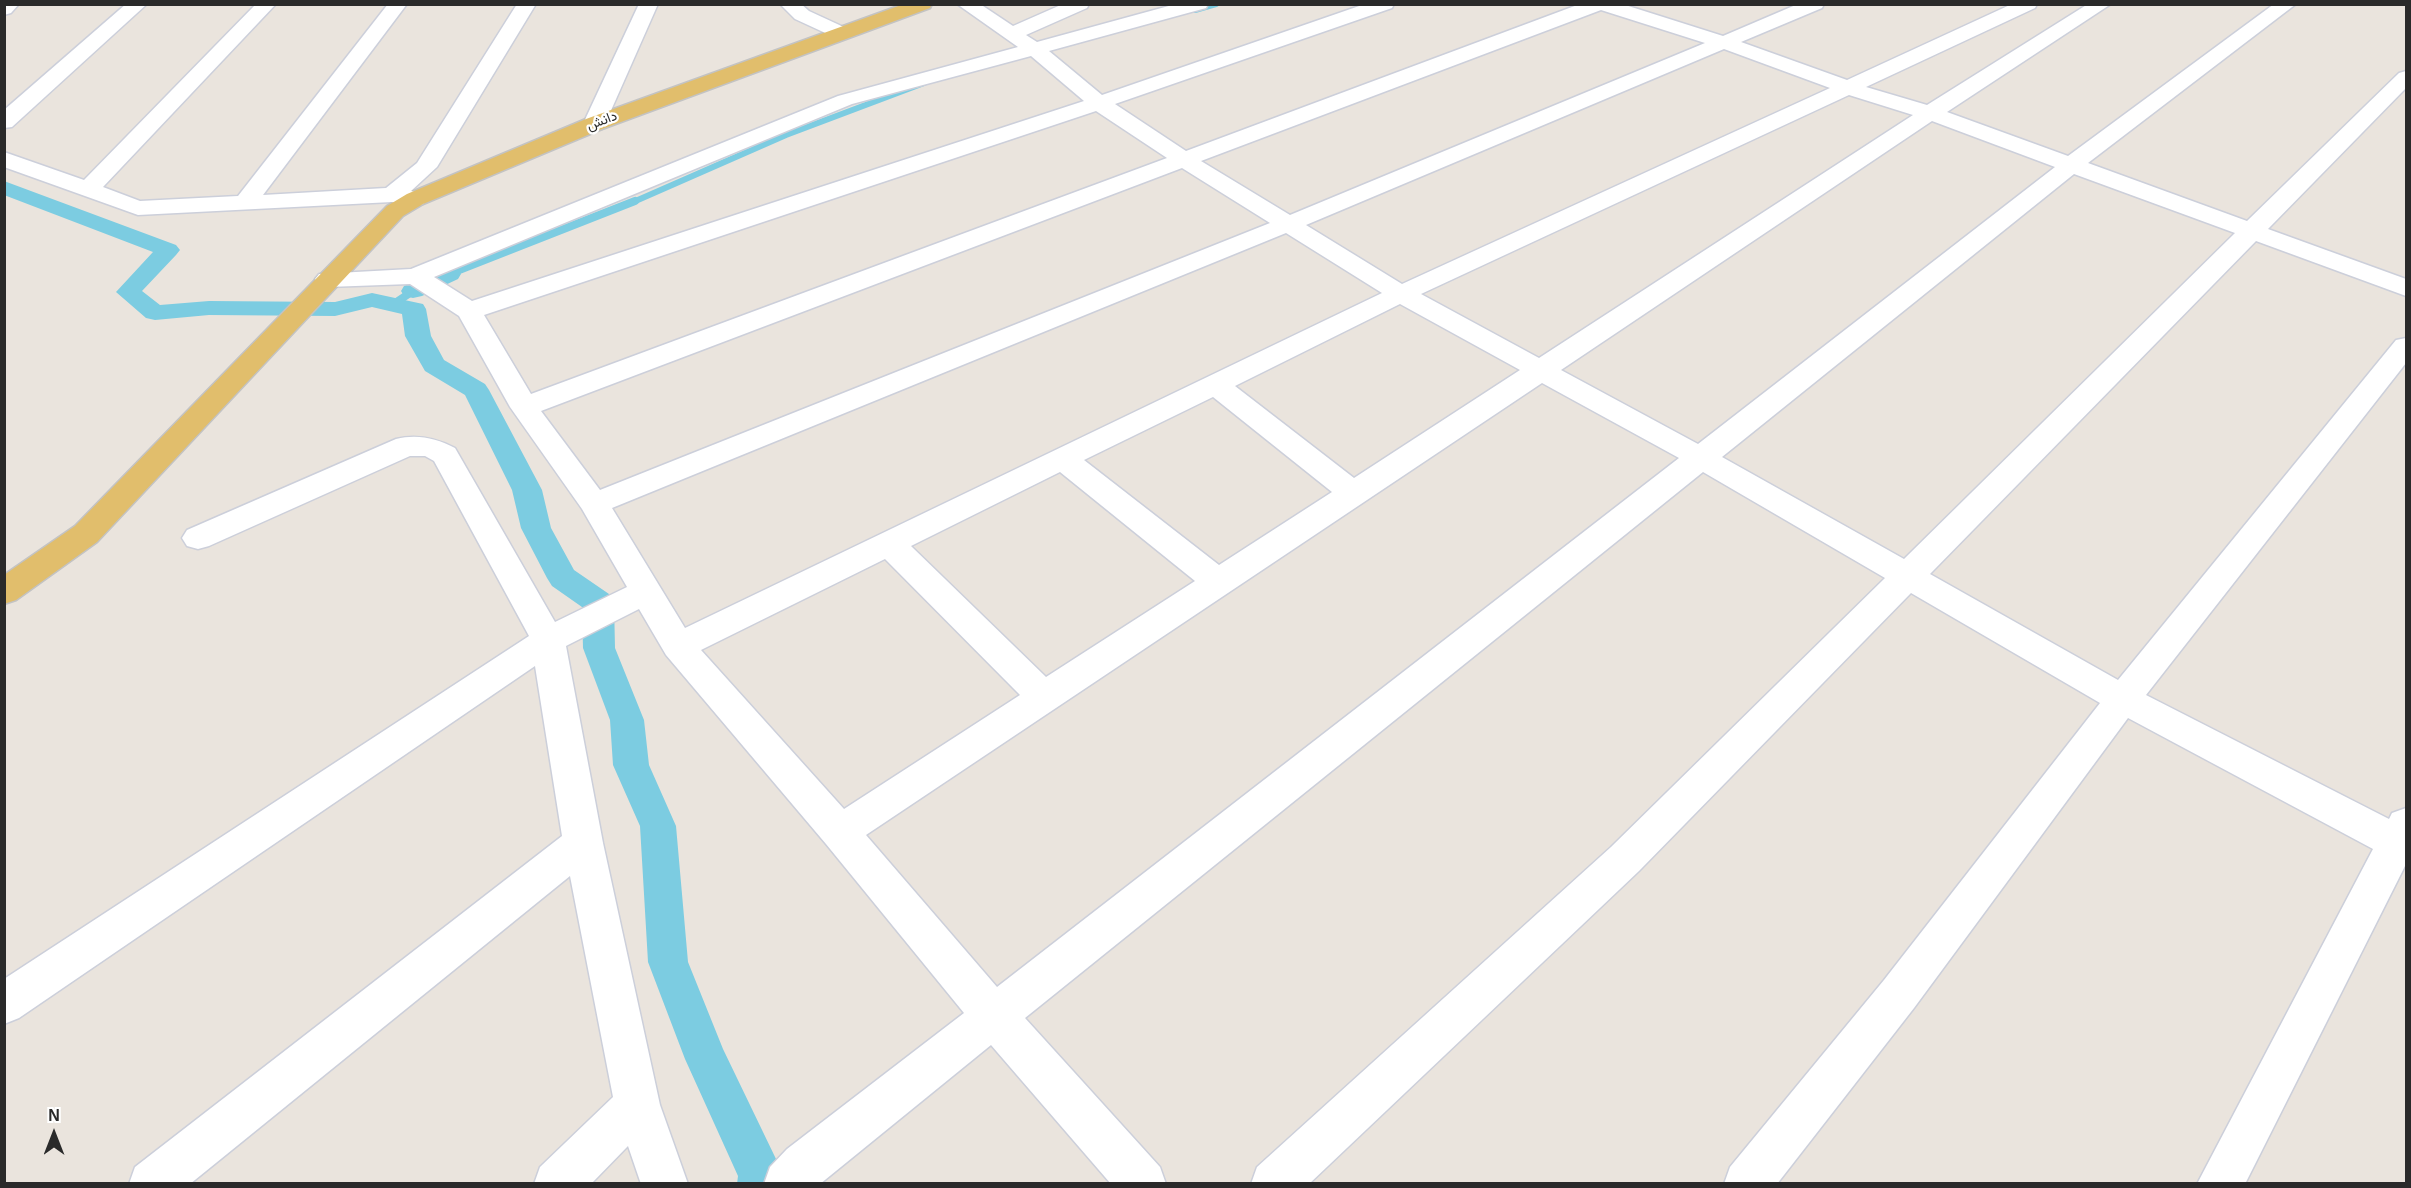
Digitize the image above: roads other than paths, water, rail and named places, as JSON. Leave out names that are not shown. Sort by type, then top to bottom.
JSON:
[{"type":"main road","name":"دانش","points":[[4,592],[86,534],[277,337],[322,286],[395,211],[415,199],[594,124],[922,4]]},
{"type":"street","points":[[4,9],[10,4]]},
{"type":"street","points":[[4,122],[138,4]]},
{"type":"street","points":[[88,190],[267,4]]},
{"type":"street","points":[[245,203],[398,4]]},
{"type":"street","points":[[392,195],[426,167],[527,4]]},
{"type":"street","points":[[594,124],[649,4]]},
{"type":"street","points":[[789,4],[802,15],[841,33]]},
{"type":"street","points":[[966,4],[1023,42],[1099,103],[1184,160],[1401,294],[1910,576],[2124,699],[2403,838],[2220,1184]]},
{"type":"street","points":[[1023,42],[1080,4]]},
{"type":"street","points":[[322,286],[415,276],[845,100],[1023,42],[1199,4]]},
{"type":"street","points":[[469,311],[1099,103],[1384,4]]},
{"type":"street","points":[[524,407],[1600,4],[1723,42],[1849,87],[1930,112],[2406,288]]},
{"type":"street","points":[[594,504],[1286,225],[1815,4]]},
{"type":"street","points":[[678,646],[1401,294],[2028,4]]},
{"type":"street","points":[[840,832],[1930,112],[2102,4]]},
{"type":"street","points":[[795,1175],[993,1015],[2071,165],[2286,4]]},
{"type":"street","points":[[1274,1184],[1625,859],[2406,77]]},
{"type":"street","points":[[4,159],[138,208],[392,195],[415,199]]},
{"type":"street","points":[[415,276],[469,311],[524,407],[594,504],[678,646],[840,832],[993,1015],[1143,1184]]},
{"type":"street","points":[[1747,1184],[1907,985],[2124,699],[2406,346]]},
{"type":"street","points":[[1215,384],[1354,493]]},
{"type":"street","points":[[198,538],[406,446],[431,447],[445,455],[548,640],[583,843],[637,1105],[665,1184]]},
{"type":"street","points":[[1063,459],[1218,582]]},
{"type":"street","points":[[889,543],[1044,697]]},
{"type":"street","points":[[4,1004],[548,640],[645,592]]},
{"type":"street","points":[[152,1184],[583,843]]},
{"type":"street","points":[[557,1184],[637,1105]]},
{"type":"waterway","points":[[1195,10],[1216,4]]},
{"type":"waterway","points":[[631,203],[786,135],[924,83]]},
{"type":"waterway","points":[[4,187],[168,250],[128,292],[155,313],[209,308],[335,309],[372,300],[414,309],[418,336],[434,365],[476,390],[527,490],[536,528],[563,578],[598,602],[599,648],[627,720],[631,765],[658,826],[668,962],[706,1059],[760,1175],[760,1184]]},
{"type":"waterway","points":[[449,274],[635,201]]},
{"type":"waterway","points":[[413,291],[449,274]]},
{"type":"waterway","points":[[392,305],[413,291]]}]
